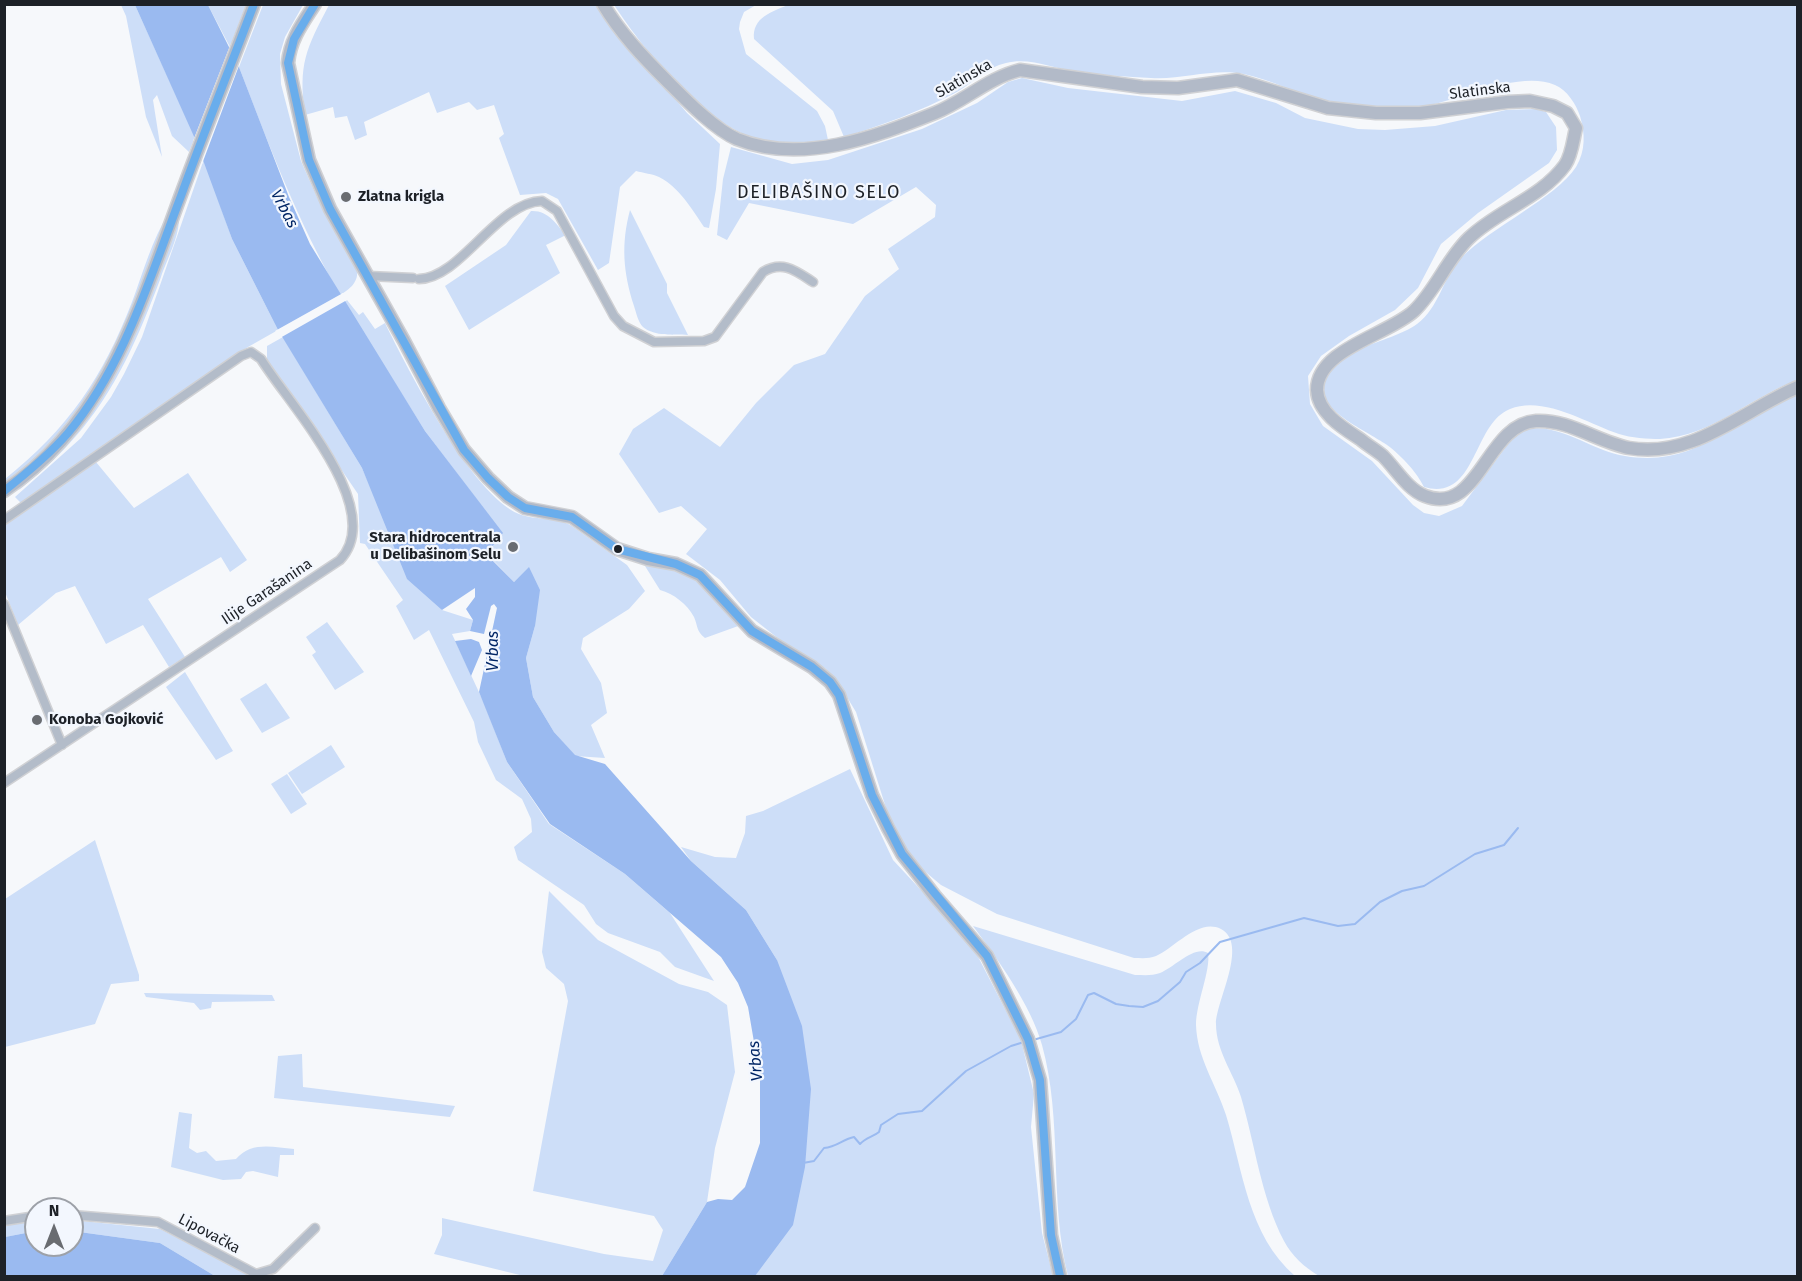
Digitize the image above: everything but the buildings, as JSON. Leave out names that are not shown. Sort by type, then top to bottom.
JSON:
[{"type":"street","points":[[315,4],[289,49],[290,81],[306,150],[317,182],[464,450],[508,497],[525,508],[547,510],[572,517],[617,549],[688,568],[711,585],[752,631],[812,667],[830,682],[844,706],[872,795],[902,854],[987,956],[1029,1043],[1040,1080],[1051,1235],[1060,1276]]},
{"type":"street","name":"Slatinska","points":[[603,4],[637,50],[679,93],[736,138],[764,146],[813,149],[878,133],[938,112],[1005,73],[1020,70],[1142,87],[1178,88],[1237,81],[1349,111],[1420,113],[1530,101],[1553,106],[1567,113],[1576,128],[1566,164],[1546,185],[1470,237],[1450,259],[1413,311],[1336,358],[1323,369],[1318,380],[1317,393],[1321,406],[1330,416],[1383,456],[1401,477],[1424,496],[1440,499],[1453,497],[1466,489],[1497,446],[1510,431],[1523,423],[1548,422],[1629,448],[1667,450],[1711,435],[1776,396],[1797,387]]},
{"type":"street","points":[[4,490],[28,474],[57,446],[97,396],[117,359],[140,308],[254,5]]},
{"type":"street","points":[[368,276],[426,279],[453,262],[523,204],[542,201],[557,211],[614,316],[629,330],[654,342],[704,341],[715,337],[764,272],[773,266],[791,268],[813,282]]},
{"type":"street","name":"Ilije Garašanina","points":[[4,520],[248,352],[259,357],[333,464],[349,501],[353,526],[350,546],[340,560],[4,783]]},
{"type":"street","points":[[4,604],[62,745]]},
{"type":"street","name":"Lipovačka","points":[[84,1216],[158,1222],[256,1274],[273,1269],[315,1228]]},
{"type":"street","points":[[4,1221],[24,1218]]},
{"type":"shaded area","points":[[790,4],[1797,5],[1797,380],[1697,431],[1660,439],[1624,435],[1551,408],[1523,406],[1510,409],[1498,417],[1488,430],[1473,459],[1454,483],[1441,489],[1424,487],[1412,469],[1395,452],[1336,412],[1324,396],[1323,388],[1328,374],[1348,355],[1417,324],[1431,310],[1461,258],[1474,246],[1567,179],[1579,161],[1584,135],[1578,111],[1563,90],[1540,81],[1524,81],[1488,88],[1419,107],[1372,108],[1316,98],[1244,74],[1221,72],[1142,78],[1078,72],[1024,61],[999,65],[941,100],[886,123],[844,137],[833,111],[754,39],[756,25],[764,16]]},
{"type":"shaded area","points":[[121,5],[135,5],[195,137],[189,152],[172,136],[157,95],[153,100],[162,157],[146,117],[126,16]]},
{"type":"shaded area","points":[[208,5],[246,5],[230,47]]},
{"type":"shaded area","points":[[263,5],[303,5],[285,37],[280,54],[281,84],[301,161],[317,197],[357,269],[355,281],[340,295],[297,212],[239,67]]},
{"type":"shaded area","points":[[329,5],[596,5],[687,113],[720,144],[716,189],[709,228],[704,227],[673,186],[657,176],[636,171],[620,187],[609,263],[598,270],[558,199],[546,193],[520,195],[499,138],[504,134],[494,105],[477,110],[469,102],[437,113],[429,92],[364,122],[367,135],[355,140],[347,116],[335,118],[333,107],[305,115],[303,69],[309,46]]},
{"type":"shaded area","points":[[614,5],[756,5],[744,12],[740,22],[739,29],[746,54],[817,111],[825,126],[828,140],[807,144],[769,142],[746,135],[724,123],[702,107],[661,67]]},
{"type":"shaded area","points":[[1022,78],[1068,88],[1182,101],[1235,91],[1276,103],[1305,118],[1358,129],[1385,130],[1435,126],[1506,110],[1536,109],[1546,112],[1556,127],[1557,150],[1549,163],[1478,213],[1441,244],[1418,288],[1395,310],[1349,336],[1321,356],[1308,376],[1310,404],[1323,426],[1372,461],[1413,505],[1424,513],[1439,516],[1462,506],[1517,432],[1531,428],[1558,431],[1611,453],[1625,456],[1651,458],[1675,455],[1716,438],[1775,403],[1797,394],[1797,1276],[1319,1276],[1314,1273],[1291,1252],[1276,1224],[1264,1188],[1241,1097],[1219,1043],[1217,1014],[1232,960],[1229,936],[1221,929],[1204,927],[1187,935],[1156,956],[1134,958],[997,914],[941,885],[910,859],[891,824],[856,712],[842,689],[826,669],[784,643],[751,617],[720,580],[686,554],[707,529],[681,506],[659,513],[619,454],[633,429],[664,408],[720,447],[756,403],[794,365],[825,354],[865,296],[899,269],[888,249],[935,217],[936,205],[916,187],[853,224],[749,203],[727,240],[717,235],[723,179],[731,147],[792,164],[828,160],[922,129],[977,103],[1008,82]]},
{"type":"shaded area","points":[[204,159],[232,239],[278,330],[248,347],[22,504],[15,497],[81,438],[111,397],[124,374],[142,337]]},
{"type":"shaded area","points":[[630,210],[667,284],[667,293],[688,335],[653,332],[643,327],[638,320],[627,281],[624,258],[625,235]]},
{"type":"shaded area","points":[[531,211],[547,215],[566,235],[546,245],[560,273],[469,330],[445,286],[506,245]]},
{"type":"shaded area","points":[[169,213],[134,315],[120,346],[97,386],[55,439],[5,485],[5,479],[47,441],[65,421],[96,378],[121,329],[153,245]]},
{"type":"shaded area","points":[[179,216],[175,239],[148,310],[122,368],[89,420],[69,444],[19,490],[27,478],[77,429],[105,390],[127,350]]},
{"type":"shaded area","points":[[347,300],[359,315],[363,312],[375,329],[385,323],[443,429],[481,483],[501,502],[519,514],[559,521],[572,526],[627,565],[645,591],[629,609],[583,638],[581,649],[601,683],[607,713],[591,725],[605,758],[575,756],[554,732],[533,697],[526,658],[535,626],[529,568],[514,582],[486,553],[502,533],[425,431],[344,302]]},
{"type":"shaded area","points":[[283,337],[362,468],[386,522],[442,610],[473,620],[470,631],[452,634],[484,703],[507,762],[549,824],[625,874],[670,913],[714,981],[675,967],[660,952],[608,933],[596,924],[584,905],[518,860],[514,847],[532,832],[531,819],[522,799],[496,780],[478,742],[474,722],[429,630],[414,640],[396,606],[403,600],[365,544],[360,543],[358,494],[267,361],[267,346]]},
{"type":"shaded area","points":[[96,462],[134,508],[188,473],[247,560],[230,572],[221,557],[148,599],[185,657],[169,667],[143,625],[106,644],[75,586],[56,593],[18,625],[5,592],[5,521],[20,515],[25,508]]},
{"type":"shaded area","points":[[645,566],[688,573],[741,625],[705,638],[688,608],[675,597],[660,590]]},
{"type":"shaded area","points":[[327,622],[364,672],[335,690],[312,655],[316,652],[306,637]]},
{"type":"shaded area","points":[[185,672],[233,751],[216,760],[166,687]]},
{"type":"shaded area","points":[[266,683],[290,718],[262,733],[240,699]]},
{"type":"shaded area","points":[[331,745],[345,767],[302,794],[288,773]]},
{"type":"shaded area","points":[[850,769],[893,860],[972,945],[1021,1040],[1034,1094],[1031,1127],[1042,1233],[1053,1276],[755,1276],[759,1268],[777,960],[746,910],[691,861],[681,847],[715,857],[736,858],[745,833],[746,816],[763,811]]},
{"type":"shaded area","points":[[287,774],[307,804],[291,814],[271,784]]},
{"type":"shaded area","points":[[95,840],[139,981],[111,984],[95,1024],[5,1047],[5,899]]},
{"type":"shaded area","points":[[549,891],[598,940],[679,984],[708,992],[727,1005],[735,1072],[715,1148],[707,1202],[662,1276],[524,1276],[434,1254],[442,1235],[442,1218],[604,1254],[653,1261],[663,1230],[654,1216],[533,1191],[568,1001],[564,984],[546,968],[542,952]]},
{"type":"shaded area","points":[[973,926],[1135,975],[1157,974],[1191,954],[1203,951],[1208,953],[1196,1025],[1200,1049],[1226,1115],[1249,1201],[1257,1222],[1279,1260],[1295,1276],[1068,1276],[1059,1219],[1052,1102],[1042,1045],[1022,999]]},
{"type":"shaded area","points":[[144,993],[272,995],[275,1001],[212,1002],[211,1008],[200,1010],[194,1003],[146,997]]},
{"type":"shaded area","points":[[302,1054],[303,1087],[455,1106],[450,1117],[274,1098],[278,1056]]},
{"type":"shaded area","points":[[179,1112],[192,1114],[189,1148],[197,1153],[206,1151],[216,1161],[236,1159],[248,1150],[263,1146],[294,1149],[294,1155],[280,1155],[278,1177],[253,1171],[246,1172],[241,1179],[223,1180],[171,1167]]},
{"type":"shaded area","points":[[24,1221],[24,1233],[5,1237],[4,1225]]},
{"type":"shaded area","points":[[84,1221],[160,1229],[251,1276],[215,1276],[160,1243],[84,1233]]},
{"type":"water","name":"Vrbas","points":[[135,5],[208,5],[239,67],[289,197],[310,244],[425,431],[503,533],[486,554],[514,582],[529,567],[540,590],[535,626],[526,658],[533,697],[554,732],[575,755],[605,764],[691,861],[746,910],[777,960],[802,1026],[811,1089],[805,1167],[793,1225],[755,1276],[662,1276],[707,1202],[718,1199],[732,1200],[745,1187],[760,1143],[760,1077],[748,1007],[738,983],[721,957],[625,874],[550,824],[507,762],[479,692],[497,608],[494,604],[491,606],[484,634],[470,631],[473,620],[466,609],[475,597],[475,588],[442,610],[407,579],[362,468],[278,330],[232,239],[196,141]]},
{"type":"water","points":[[471,639],[479,642],[482,650],[471,676],[455,641]]},
{"type":"water","points":[[24,1233],[24,1257],[84,1257],[84,1233],[160,1243],[215,1276],[5,1276],[5,1237]]},
{"type":"pier","points":[[231,43],[240,63],[202,164],[193,141]]},
{"type":"pier","points":[[343,293],[347,300],[280,338],[275,331]]},
{"type":"waterway","points":[[1033,1040],[1061,1032],[1076,1019],[1088,995],[1094,993],[1116,1004],[1129,1006],[1143,1007],[1158,1001],[1220,942],[1304,918],[1338,926],[1355,924],[1380,902],[1402,891],[1424,886],[1475,854],[1504,845],[1518,828]]},
{"type":"waterway","points":[[803,1163],[814,1161],[824,1148],[850,1138],[854,1137],[860,1144],[879,1132],[881,1125],[898,1114],[922,1111],[966,1071],[1011,1046],[1024,1042]]},
{"type":"transit line","points":[[4,491],[38,463],[68,433],[88,407],[121,349],[147,289],[254,4]]},
{"type":"transit line","points":[[315,4],[294,39],[288,63],[309,160],[330,209],[464,450],[488,478],[508,497],[525,508],[572,517],[617,549],[676,564],[700,575],[752,631],[812,667],[830,682],[839,695],[872,795],[902,854],[987,956],[1028,1039],[1040,1080],[1051,1235],[1060,1276]]},
{"type":"place","name":"Zlatna krigla","points":[[346,197]]},
{"type":"place","name":"Stara hidrocentrala u Delibašinom Selu","points":[[513,547]]},
{"type":"place","name":"Konoba Gojković","points":[[37,720]]},
{"type":"district","name":"DELIBAŠINO SELO","points":[[819,193]]}]
